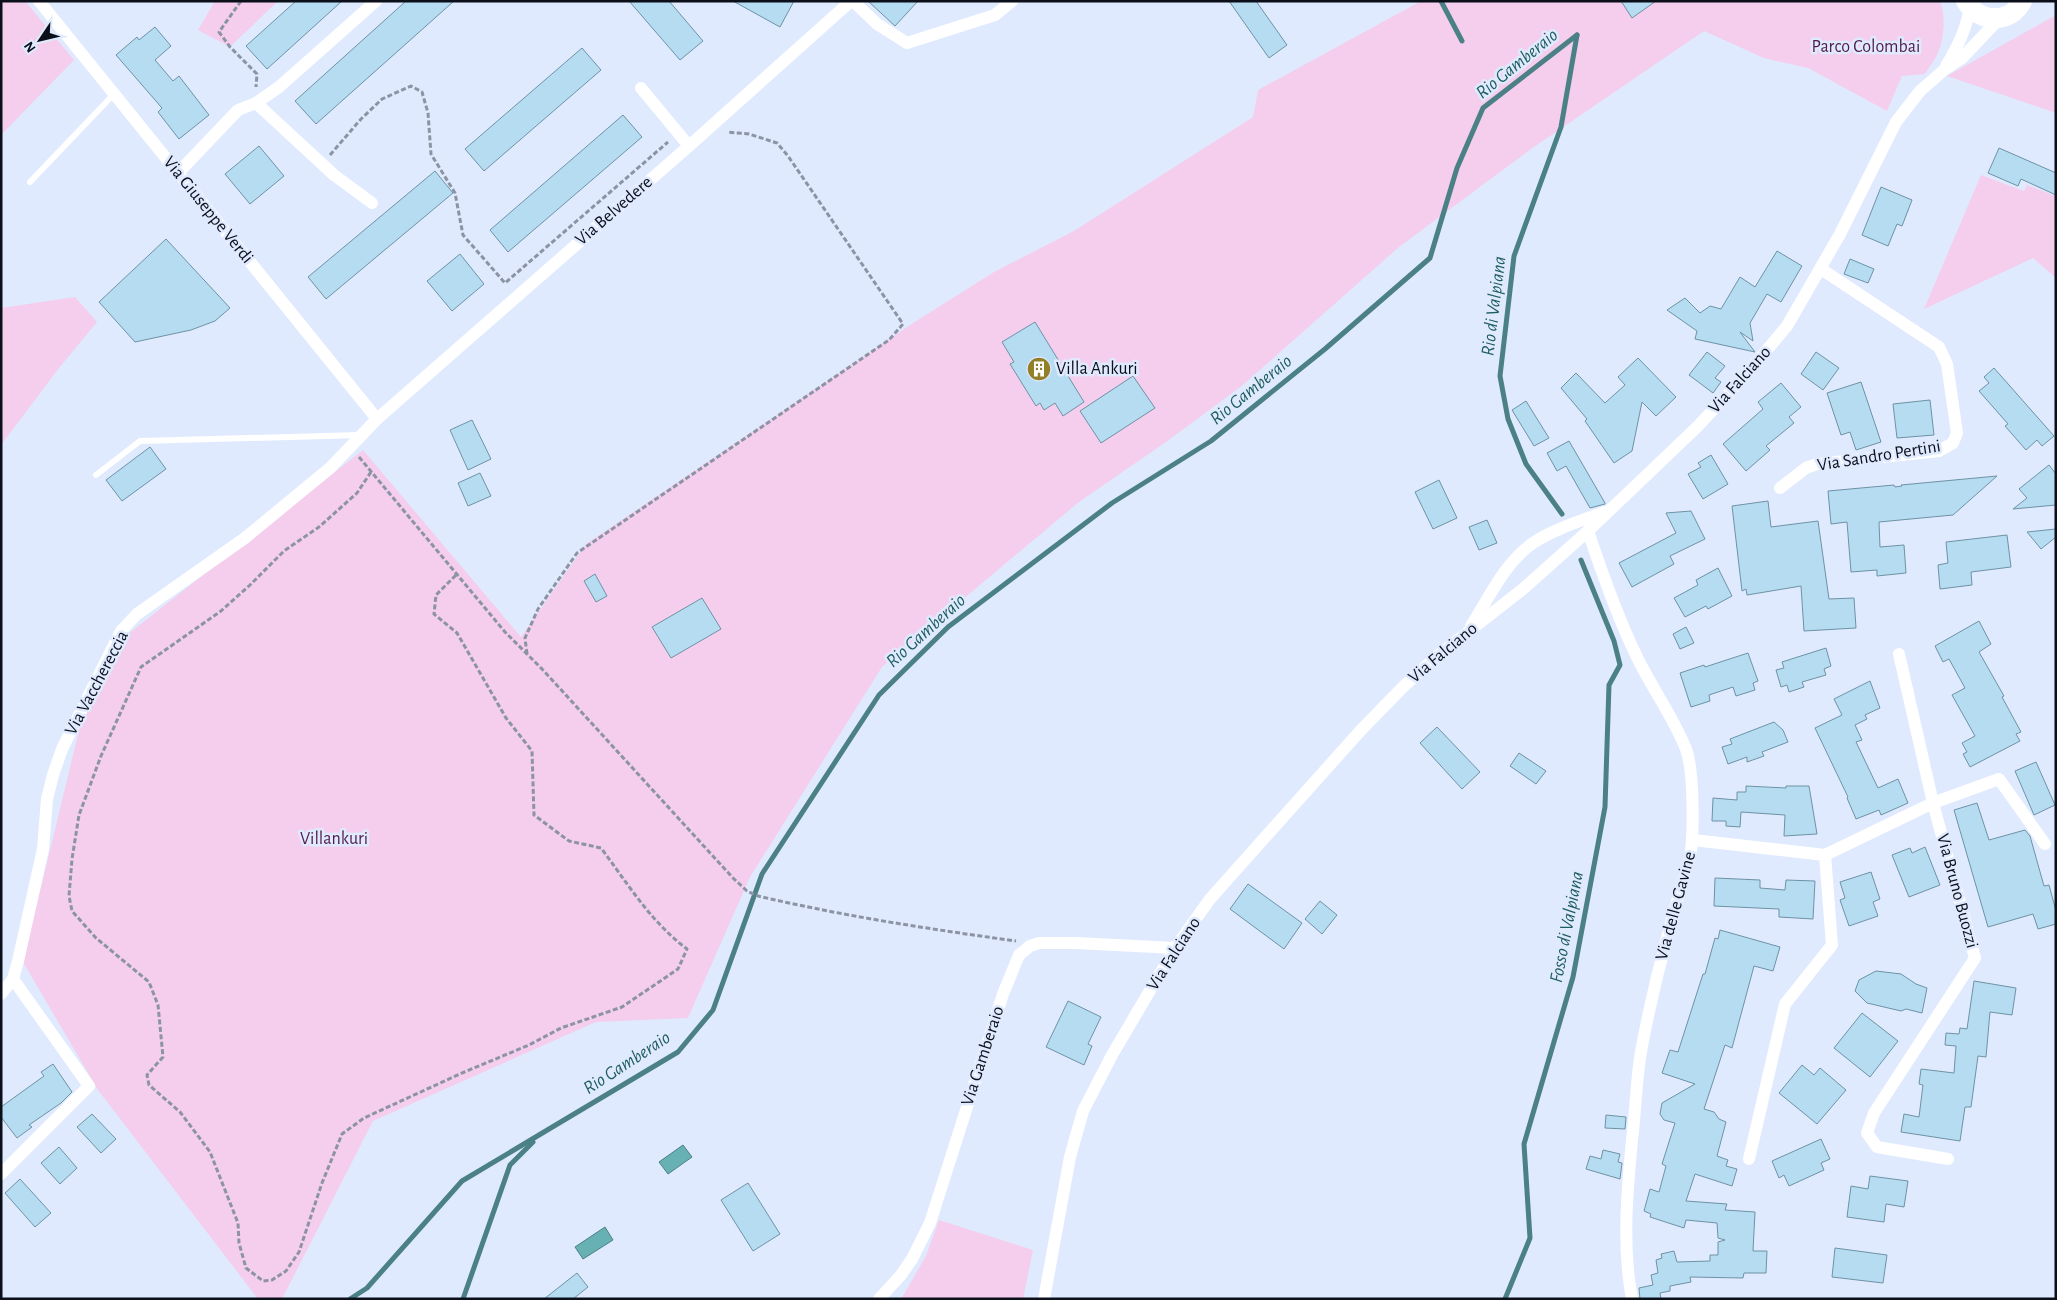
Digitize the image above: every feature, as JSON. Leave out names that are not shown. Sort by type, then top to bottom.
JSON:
[{"type":"main road","points":[[1968,4],[1982,17],[1999,19],[2014,12],[2025,3]]},
{"type":"street","name":"Via Giuseppe Verdi","points":[[39,1],[377,419]]},
{"type":"street","points":[[178,173],[238,110],[256,103],[279,87],[376,1]]},
{"type":"street","points":[[852,1],[877,24],[907,43],[996,15],[1012,1]]},
{"type":"street","name":"Via Belvedere","points":[[377,419],[852,1]]},
{"type":"street","name":"Via Falciano","points":[[1944,70],[1961,41],[1966,26],[1968,4]]},
{"type":"street","name":"Via Falciano","points":[[1044,1299],[1070,1157],[1083,1111],[1112,1055],[1175,948],[1210,899],[1361,730],[1403,687],[1467,632],[1523,589],[1588,532],[1697,428],[1744,377],[1787,326],[1821,269],[1896,122],[1920,91],[1944,70],[1962,58],[1999,19]]},
{"type":"street","points":[[641,88],[689,146]]},
{"type":"street","points":[[256,103],[313,156],[353,190],[372,203]]},
{"type":"street","name":"Via Sandro Pertini","points":[[1780,488],[1812,465],[1939,450],[1953,443],[1957,433],[1947,364],[1939,347],[1821,269]]},
{"type":"street","name":"Via Vacchereccia","points":[[1,994],[13,979],[43,849],[48,799],[53,775],[62,749],[121,631],[137,614],[245,538],[330,468],[377,419]]},
{"type":"street","points":[[1467,632],[1502,576],[1526,548],[1543,537],[1611,509]]},
{"type":"street","name":"Via delle Gavine","points":[[1588,532],[1636,656],[1687,751],[1691,778],[1693,840],[1690,858],[1660,969],[1642,1047],[1626,1209],[1626,1264],[1632,1299]]},
{"type":"street","name":"Via Bruno Buozzi","points":[[1899,654],[1933,804],[1975,958],[1874,1113],[1867,1133],[1877,1148],[1948,1159]]},
{"type":"street","points":[[1693,840],[1825,855],[1933,804],[1999,779],[2045,844]]},
{"type":"street","points":[[1749,1158],[1785,1004],[1832,945],[1825,855]]},
{"type":"street","points":[[1039,944],[1076,943],[1175,948]]},
{"type":"street","name":"Via Gamberaio","points":[[879,1299],[901,1275],[930,1223],[1010,975],[1020,955],[1030,946],[1039,944]]},
{"type":"street","points":[[1,1174],[89,1086],[13,979]]},
{"type":"lane","points":[[30,182],[114,94]]},
{"type":"lane","points":[[96,476],[140,441],[362,435]]},
{"type":"path","points":[[241,1],[219,32],[230,47],[257,74],[256,103]]},
{"type":"path","points":[[313,156],[328,157],[361,119],[382,99],[411,86],[422,92],[428,113],[431,154],[454,193],[463,235],[505,283],[669,141]]},
{"type":"path","points":[[527,654],[525,638],[538,609],[577,554],[890,340],[903,324],[788,156],[777,143],[749,134],[718,131]]},
{"type":"path","points":[[351,448],[505,632],[747,891],[758,896],[836,913],[935,930],[1039,944]]},
{"type":"path","points":[[371,472],[357,493],[319,527],[284,551],[250,586],[221,611],[141,666],[101,756],[79,815],[72,858],[69,896],[72,911],[96,938],[149,982],[158,1005],[163,1057],[147,1075],[149,1085],[180,1112],[210,1152],[238,1223],[239,1243],[246,1268],[262,1281],[272,1280],[286,1271],[299,1252],[315,1209],[322,1183],[342,1134],[364,1118],[462,1073],[529,1045],[560,1028],[622,1007],[678,969],[687,948],[669,935],[641,904],[600,848],[570,841],[534,815],[532,751],[506,718],[457,633],[434,614],[436,595],[457,574]]},
{"type":"green space","points":[[1,1],[25,1],[74,60],[1,135]]},
{"type":"green space","points":[[215,1],[278,1],[230,47],[198,30]]},
{"type":"green space","points":[[1421,1],[1940,1],[1944,27],[1938,53],[1925,74],[1902,76],[1887,111],[1808,68],[1764,58],[1704,31],[1531,149],[1399,247],[1243,385],[1166,442],[1079,502],[882,667],[750,877],[688,1018],[596,1022],[373,1121],[282,1299],[258,1299],[98,1090],[23,962],[80,726],[128,634],[363,450],[521,637],[586,544],[910,325],[994,272],[1074,231],[1253,117],[1258,90]]},
{"type":"green space","points":[[2056,15],[2056,113],[1947,76]]},
{"type":"green space","points":[[1981,175],[2024,191],[2027,185],[2056,196],[2056,278],[2033,258],[1924,309]]},
{"type":"green space","points":[[75,297],[97,322],[59,368],[1,445],[1,308]]},
{"type":"green space","points":[[939,1220],[1033,1250],[1023,1299],[901,1299],[926,1256]]},
{"type":"shaded area","points":[[683,1145],[692,1157],[668,1174],[659,1162]]},
{"type":"shaded area","points":[[605,1227],[613,1240],[583,1259],[575,1247]]},
{"type":"building","points":[[296,1],[342,1],[267,69],[246,46]]},
{"type":"building","points":[[406,1],[454,1],[316,124],[295,101]]},
{"type":"building","points":[[629,1],[669,1],[703,41],[680,60]]},
{"type":"building","points":[[733,1],[794,1],[780,27]]},
{"type":"building","points":[[868,1],[918,1],[895,26]]},
{"type":"building","points":[[1229,1],[1256,1],[1287,45],[1269,58]]},
{"type":"building","points":[[1621,1],[1656,1],[1632,18]]},
{"type":"building","points":[[155,27],[171,46],[155,60],[173,81],[179,76],[209,115],[179,139],[158,112],[162,108],[116,55],[137,37],[139,40]]},
{"type":"building","points":[[582,48],[601,70],[484,171],[465,149]]},
{"type":"building","points":[[623,115],[642,137],[508,252],[490,230]]},
{"type":"building","points":[[259,146],[284,176],[250,204],[225,174]]},
{"type":"building","points":[[1999,148],[2056,173],[2056,195],[2021,179],[2018,186],[1988,173]]},
{"type":"building","points":[[435,171],[453,193],[326,299],[308,277]]},
{"type":"building","points":[[1881,187],[1912,200],[1902,226],[1897,224],[1888,246],[1862,235]]},
{"type":"building","points":[[166,239],[230,308],[215,321],[191,330],[135,342],[99,302]]},
{"type":"building","points":[[1777,251],[1802,266],[1781,302],[1767,294],[1750,323],[1753,341],[1740,332],[1755,352],[1695,339],[1697,331],[1667,310],[1685,298],[1700,313],[1710,306],[1721,309],[1740,277],[1755,287]]},
{"type":"building","points":[[460,254],[484,284],[452,311],[427,281]]},
{"type":"building","points":[[1850,259],[1874,269],[1868,283],[1844,274]]},
{"type":"building","name":"Villa Ankuri","points":[[1035,322],[1084,402],[1063,416],[1055,403],[1044,410],[1040,403],[1036,406],[1010,364],[1014,362],[1002,342]]},
{"type":"building","points":[[1707,352],[1725,366],[1715,378],[1721,382],[1713,393],[1689,375]]},
{"type":"building","points":[[1816,352],[1839,368],[1823,390],[1801,374]]},
{"type":"building","points":[[1638,358],[1676,397],[1656,416],[1642,402],[1632,451],[1614,463],[1585,421],[1587,419],[1561,388],[1576,373],[1605,403],[1625,385],[1618,377]]},
{"type":"building","points":[[1994,368],[2054,436],[2042,446],[2037,440],[2026,450],[2005,426],[2008,424],[1979,391],[1989,383],[1984,377]]},
{"type":"building","points":[[1133,376],[1155,408],[1101,443],[1080,411]]},
{"type":"building","points":[[1861,382],[1881,442],[1856,450],[1850,432],[1841,435],[1827,393]]},
{"type":"building","points":[[1781,383],[1801,407],[1789,417],[1794,423],[1766,446],[1770,450],[1746,471],[1723,444],[1763,409],[1758,402]]},
{"type":"building","points":[[1930,400],[1934,435],[1897,438],[1893,404]]},
{"type":"building","points":[[1526,401],[1549,438],[1534,446],[1512,410]]},
{"type":"building","points":[[472,420],[491,459],[468,470],[450,430]]},
{"type":"building","points":[[1569,441],[1605,504],[1590,508],[1566,466],[1557,471],[1547,453]]},
{"type":"building","points":[[150,447],[166,469],[122,501],[106,480]]},
{"type":"building","points":[[1711,455],[1728,484],[1703,499],[1688,474],[1701,467],[1698,463]]},
{"type":"building","points":[[2049,465],[2056,474],[2056,505],[2013,509],[2027,498],[2019,489]]},
{"type":"building","points":[[480,473],[491,496],[468,506],[458,483]]},
{"type":"building","points":[[1997,476],[1953,515],[1879,522],[1880,547],[1904,545],[1906,573],[1877,576],[1877,570],[1851,572],[1847,522],[1831,524],[1828,491],[1894,485],[1895,487]]},
{"type":"building","points":[[1439,480],[1457,518],[1433,529],[1415,492]]},
{"type":"building","points":[[1768,501],[1771,527],[1818,521],[1829,599],[1854,598],[1856,628],[1804,631],[1801,586],[1747,595],[1746,589],[1742,591],[1732,506]]},
{"type":"building","points":[[1691,511],[1705,539],[1670,556],[1674,564],[1632,587],[1619,563],[1676,533],[1666,513]]},
{"type":"building","points":[[1487,520],[1497,543],[1479,550],[1469,527]]},
{"type":"building","points":[[2056,529],[2056,537],[2041,549],[2027,532]]},
{"type":"building","points":[[2007,535],[2011,567],[1971,572],[1972,585],[1940,589],[1938,565],[1948,563],[1946,542]]},
{"type":"building","points":[[1718,568],[1732,596],[1708,609],[1706,606],[1685,617],[1674,598],[1698,585],[1696,580]]},
{"type":"building","points":[[595,574],[607,596],[596,602],[584,581]]},
{"type":"building","points":[[702,598],[721,629],[671,658],[652,627]]},
{"type":"building","points":[[1979,621],[1991,644],[1979,652],[2004,696],[2002,697],[2021,732],[2016,734],[2020,741],[1970,767],[1963,754],[1967,752],[1962,743],[1975,736],[1952,695],[1965,688],[1949,659],[1943,662],[1935,646]]},
{"type":"building","points":[[1686,627],[1694,643],[1680,649],[1673,634]]},
{"type":"building","points":[[1826,648],[1831,666],[1824,669],[1826,675],[1802,682],[1804,687],[1789,692],[1787,685],[1781,687],[1776,670],[1784,668],[1782,662]]},
{"type":"building","points":[[1748,653],[1758,681],[1753,683],[1755,690],[1736,696],[1733,687],[1709,695],[1710,701],[1691,707],[1680,673]]},
{"type":"building","points":[[1870,681],[1880,708],[1865,715],[1867,719],[1855,725],[1862,740],[1856,742],[1878,788],[1898,779],[1908,803],[1881,815],[1879,810],[1856,819],[1848,797],[1815,728],[1842,715],[1834,699]]},
{"type":"building","points":[[1774,722],[1783,730],[1788,742],[1762,752],[1764,756],[1747,762],[1747,757],[1728,764],[1722,747],[1732,744],[1730,739]]},
{"type":"building","points":[[1437,727],[1480,772],[1462,789],[1420,743]]},
{"type":"building","points":[[1519,753],[1546,771],[1536,784],[1510,766]]},
{"type":"building","points":[[2036,762],[2055,805],[2034,815],[2015,771]]},
{"type":"building","points":[[1746,786],[1786,788],[1786,786],[1809,786],[1817,834],[1784,836],[1785,815],[1741,812],[1740,827],[1726,826],[1726,821],[1712,821],[1713,798],[1737,800],[1737,792],[1746,792]]},
{"type":"building","points":[[1977,803],[1989,840],[2025,830],[2030,836],[2044,886],[2049,885],[2056,911],[2056,924],[2038,929],[2033,914],[1988,927],[1954,810]]},
{"type":"building","points":[[1925,847],[1940,885],[1909,897],[1892,855],[1910,848],[1912,853]]},
{"type":"building","points":[[1871,872],[1880,899],[1873,902],[1878,916],[1849,926],[1840,900],[1845,898],[1840,882]]},
{"type":"building","points":[[1715,878],[1760,880],[1760,888],[1785,890],[1786,880],[1815,881],[1813,919],[1779,917],[1779,909],[1714,906]]},
{"type":"building","points":[[1248,884],[1302,923],[1284,949],[1230,909]]},
{"type":"building","points":[[1320,901],[1337,915],[1322,934],[1305,919]]},
{"type":"building","points":[[1720,930],[1780,947],[1773,971],[1754,966],[1732,1048],[1725,1045],[1704,1109],[1714,1112],[1719,1119],[1726,1122],[1717,1156],[1728,1160],[1726,1166],[1737,1169],[1732,1186],[1695,1174],[1686,1201],[1727,1204],[1725,1210],[1755,1212],[1753,1251],[1767,1251],[1766,1273],[1744,1273],[1743,1278],[1690,1277],[1691,1282],[1670,1286],[1670,1291],[1660,1293],[1661,1299],[1640,1299],[1639,1288],[1653,1285],[1651,1275],[1658,1273],[1656,1260],[1662,1258],[1661,1254],[1674,1251],[1677,1262],[1710,1261],[1710,1255],[1718,1255],[1718,1242],[1725,1240],[1718,1238],[1717,1223],[1686,1220],[1684,1228],[1650,1217],[1651,1214],[1644,1211],[1650,1189],[1659,1192],[1666,1166],[1662,1164],[1675,1123],[1664,1120],[1660,1114],[1662,1103],[1695,1084],[1662,1073],[1670,1050],[1678,1052],[1703,974],[1705,974],[1715,938],[1718,939]]},
{"type":"building","points":[[1876,971],[1901,974],[1916,984],[1927,988],[1922,1013],[1906,1009],[1901,1011],[1867,1003],[1855,991],[1859,980]]},
{"type":"building","points":[[1974,981],[2016,988],[2012,1015],[1990,1012],[1986,1057],[1978,1056],[1971,1107],[1965,1107],[1960,1141],[1901,1132],[1904,1114],[1919,1117],[1923,1085],[1919,1084],[1921,1069],[1954,1073],[1956,1046],[1945,1045],[1946,1033],[1959,1034],[1960,1028],[1967,1029]]},
{"type":"building","points":[[1068,1001],[1101,1017],[1088,1044],[1092,1046],[1084,1065],[1046,1047]]},
{"type":"building","points":[[1862,1013],[1898,1041],[1870,1077],[1834,1048]]},
{"type":"building","points":[[53,1064],[72,1092],[61,1103],[29,1125],[32,1127],[17,1138],[1,1117],[1,1107],[44,1076],[41,1072]]},
{"type":"building","points":[[1802,1065],[1814,1075],[1820,1068],[1846,1090],[1817,1124],[1779,1093]]},
{"type":"building","points":[[92,1114],[116,1139],[101,1153],[77,1127]]},
{"type":"building","points":[[1606,1115],[1626,1117],[1625,1129],[1605,1128]]},
{"type":"building","points":[[1821,1139],[1830,1159],[1821,1163],[1824,1170],[1789,1186],[1784,1175],[1779,1178],[1772,1161]]},
{"type":"building","points":[[59,1147],[77,1168],[60,1184],[41,1163]]},
{"type":"building","points":[[1603,1150],[1620,1154],[1618,1162],[1622,1163],[1620,1179],[1586,1169],[1590,1156],[1601,1159]]},
{"type":"building","points":[[1870,1176],[1908,1181],[1904,1207],[1886,1204],[1884,1222],[1847,1217],[1851,1186],[1868,1189]]},
{"type":"building","points":[[20,1179],[51,1213],[35,1227],[5,1193]]},
{"type":"building","points":[[748,1183],[780,1234],[753,1251],[721,1200]]},
{"type":"building","points":[[1835,1248],[1887,1255],[1883,1283],[1832,1277]]},
{"type":"building","points":[[577,1273],[588,1287],[573,1299],[544,1299]]},
{"type":"waterway","points":[[1441,1],[1462,41]]},
{"type":"waterway","name":"Rio di Valpiana","points":[[1562,514],[1526,464],[1508,419],[1500,376],[1514,256],[1561,127],[1577,35]]},
{"type":"waterway","name":"Rio Gamberaio","points":[[350,1299],[367,1288],[462,1181],[678,1052],[713,1010],[762,874],[879,695],[948,627],[1112,503],[1211,441],[1325,349],[1430,258],[1457,168],[1483,108],[1577,35]]},
{"type":"waterway","name":"Fosso di Valpiana","points":[[1505,1299],[1530,1238],[1524,1144],[1573,977],[1605,807],[1609,685],[1620,665],[1614,641],[1581,560]]},
{"type":"waterway","points":[[463,1299],[510,1165],[533,1142]]},
{"type":"place","name":"Villa Ankuri","points":[[1039,369]]},
{"type":"park label","name":"Parco Colombai","points":[[1866,47]]},
{"type":"park label","name":"Villankuri","points":[[334,839]]}]
